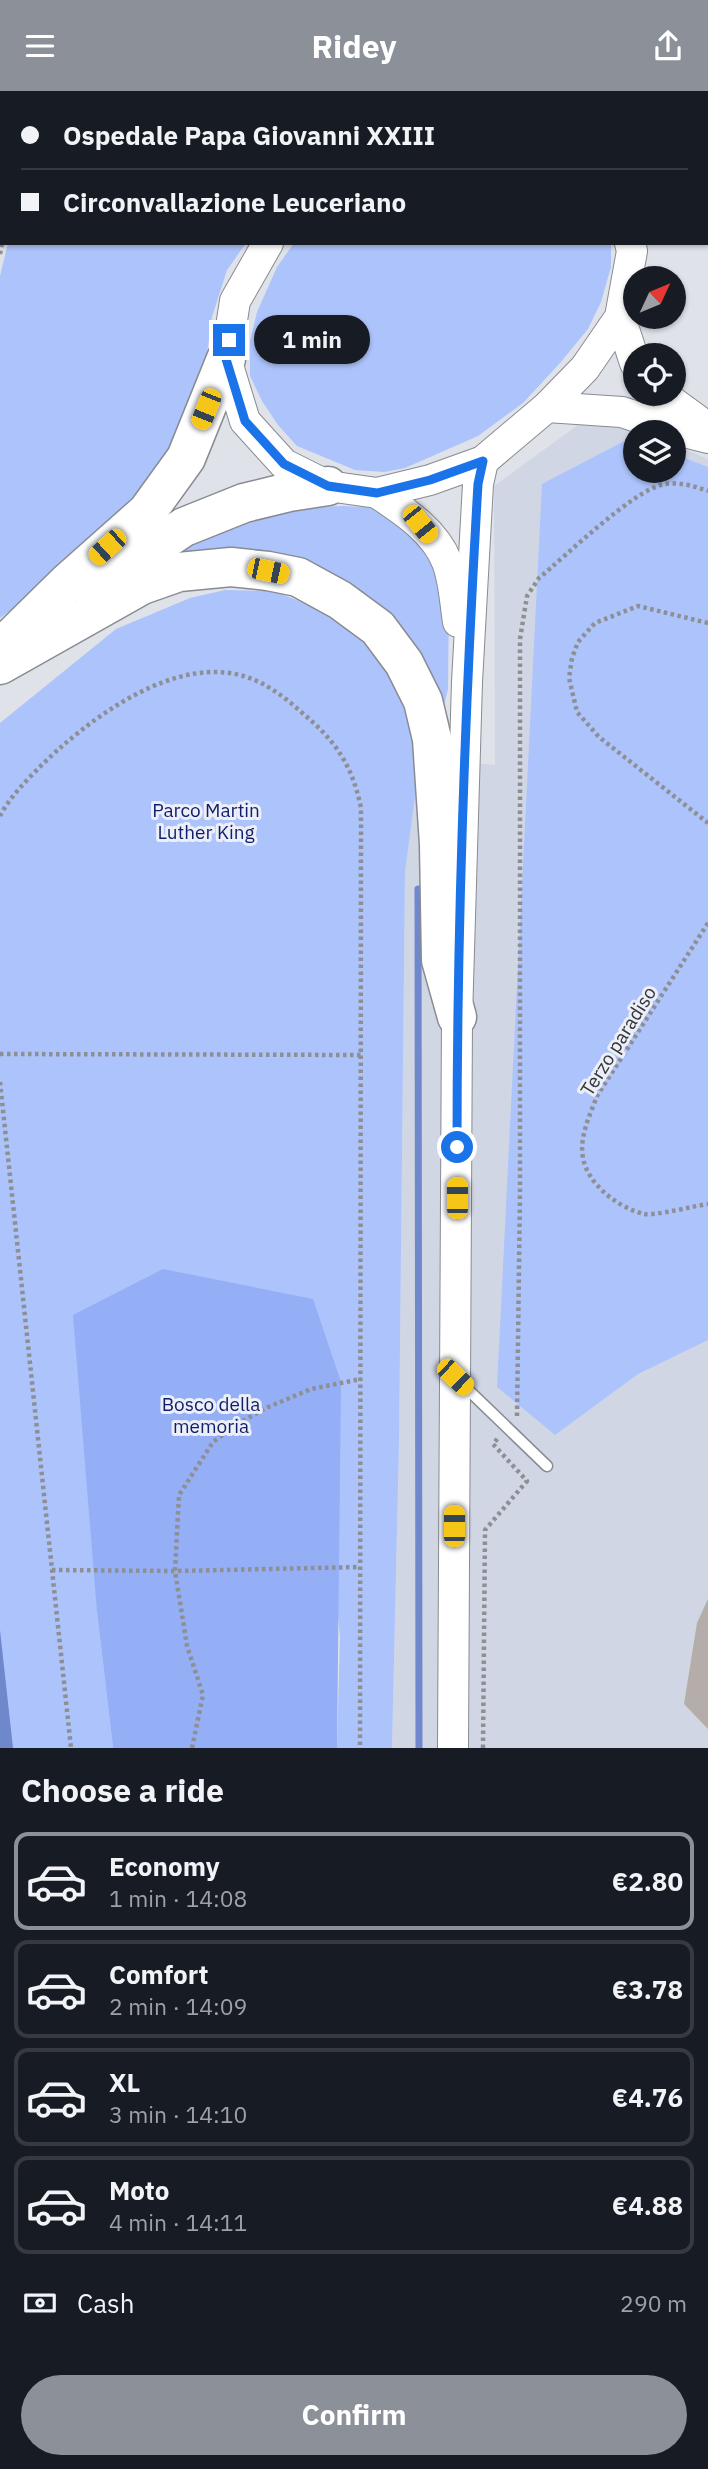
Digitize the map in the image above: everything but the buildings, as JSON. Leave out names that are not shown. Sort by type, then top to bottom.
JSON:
[{"type":"highway","points":[[0,649],[67,583],[147,512],[186,459],[226,359]]},
{"type":"highway","points":[[0,649],[184,527],[244,503],[328,486]]},
{"type":"highway","points":[[0,665],[142,585],[179,572],[232,567],[298,577],[340,600],[378,628],[404,663],[422,701],[432,739],[439,844],[441,960],[457,1017]]},
{"type":"street","points":[[267,245],[235,301],[226,359],[245,421],[284,464],[328,486],[377,493],[430,480],[483,461],[547,407],[585,368],[620,317],[632,246]]},
{"type":"street","points":[[620,317],[628,343]]},
{"type":"street","points":[[678,406],[708,428]]},
{"type":"street","points":[[547,407],[622,412],[708,438]]},
{"type":"street","points":[[453,1748],[457,1017],[467,682],[478,484],[483,461]]},
{"type":"street","points":[[377,493],[420,524],[447,561],[467,682]]},
{"type":"lane","points":[[455,1377],[547,1466]]},
{"type":"path","points":[[483,1748],[485,1531],[527,1481],[492,1444],[518,1415],[520,639],[527,596],[540,578],[639,495],[664,484],[687,484],[708,491]]},
{"type":"path","points":[[708,623],[639,606],[595,623],[578,642],[569,678],[577,712],[599,737],[708,823]]},
{"type":"path","points":[[0,816],[41,764],[86,725],[144,688],[186,675],[225,673],[260,683],[290,702],[318,726],[338,748],[355,780],[361,808],[360,1748]]},
{"type":"path","name":"Terzo paradiso","points":[[708,923],[597,1096],[585,1125],[583,1159],[592,1178],[612,1199],[646,1215],[708,1204]]},
{"type":"path","points":[[0,1054],[361,1055]]},
{"type":"path","points":[[0,1081],[71,1748]]},
{"type":"path","points":[[192,1748],[203,1695],[187,1646],[175,1571],[179,1495],[213,1441],[266,1408],[311,1389],[361,1379]]},
{"type":"path","points":[[52,1570],[175,1571],[360,1567]]},
{"type":"shaded area","points":[[582,422],[623,426],[623,483],[686,483],[686,450],[708,459],[708,1748],[392,1748],[399,1442],[405,872],[420,759],[495,765],[494,486]]},
{"type":"shaded area","points":[[0,1630],[13,1748],[0,1748]]},
{"type":"green space","points":[[8,245],[245,245],[227,270],[212,317],[203,384],[189,426],[93,551],[0,618],[0,276]]},
{"type":"green space","points":[[293,245],[611,245],[611,267],[601,302],[588,329],[523,403],[478,436],[405,468],[384,472],[355,470],[297,446],[278,425],[262,401],[250,376],[250,341],[257,312],[277,267]]},
{"type":"green space","points":[[623,442],[623,483],[686,483],[686,459],[708,467],[708,1340],[638,1374],[555,1435],[497,1387],[542,484]]},
{"type":"green space","points":[[300,507],[367,507],[390,513],[437,555],[449,600],[448,689],[443,709],[336,579],[178,562],[179,543],[231,519]]},
{"type":"green space","name":"Parco Martin Luther King","points":[[225,590],[274,591],[316,608],[364,642],[392,671],[411,713],[420,759],[405,872],[399,1442],[392,1748],[337,1748],[340,1637],[337,1605],[97,1612],[113,1748],[0,1748],[0,723],[116,629],[190,598]]},
{"type":"green space","name":"Bosco della memoria","points":[[163,1269],[313,1299],[341,1382],[337,1748],[113,1748],[97,1612],[73,1315]]},
{"type":"waterway","points":[[418,889],[419,1748]]},
{"type":"route","points":[[229,340],[226,359],[245,421],[284,464],[328,486],[377,493],[430,480],[483,461],[478,484],[467,682],[457,1017],[457,1147]]}]
